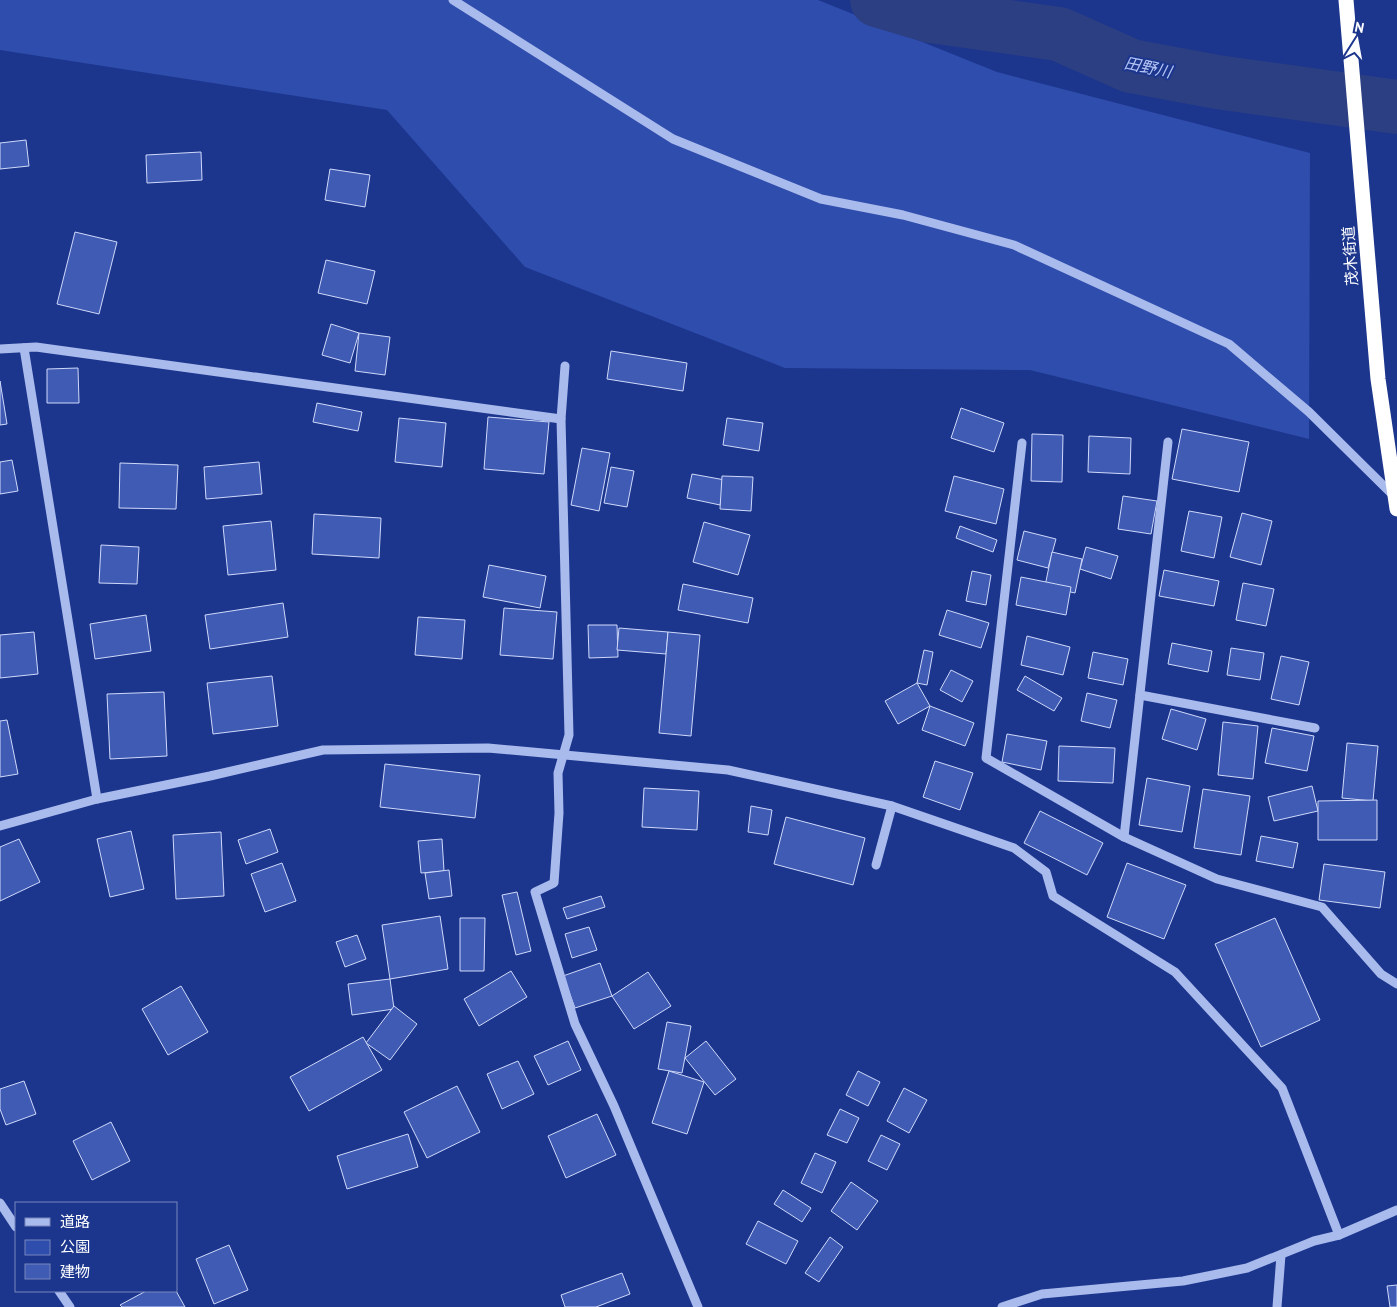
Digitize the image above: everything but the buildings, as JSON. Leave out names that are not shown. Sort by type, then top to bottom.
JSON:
[{"type":"highway","name":"茂木街道","points":[[1346,0],[1378,380],[1396,502]]},
{"type":"street","points":[[453,0],[673,139],[821,199],[903,215],[1014,245],[1229,344],[1309,412],[1396,502]]},
{"type":"street","points":[[0,349],[36,347],[561,419]]},
{"type":"street","points":[[24,348],[96,799]]},
{"type":"street","points":[[565,366],[561,419],[569,735],[558,772],[559,813],[554,883],[535,892],[575,1024],[614,1106],[698,1307]]},
{"type":"street","points":[[1124,837],[1168,442]]},
{"type":"street","points":[[1022,443],[986,758],[1124,837],[1217,879],[1322,907],[1381,974],[1397,984]]},
{"type":"street","points":[[1140,694],[1315,728]]},
{"type":"street","points":[[0,826],[96,799],[210,776],[323,750],[488,748],[728,770],[892,806],[1014,848],[1046,872],[1052,896],[1175,972],[1282,1088],[1339,1235]]},
{"type":"street","points":[[876,865],[892,806]]},
{"type":"street","points":[[0,1203],[15,1226]]},
{"type":"street","points":[[1002,1307],[1042,1294],[1183,1281],[1247,1268],[1314,1241],[1339,1235],[1397,1210]]},
{"type":"street","points":[[1277,1307],[1282,1254]]},
{"type":"street","points":[[60,1292],[70,1307]]},
{"type":"green space","points":[[0,0],[818,0],[997,72],[1310,153],[1309,439],[1030,370],[785,368],[525,267],[387,110],[0,50]]},
{"type":"waterway","name":"田野川","points":[[877,0],[931,16],[1059,34],[1131,66],[1217,82],[1397,107]]}]
